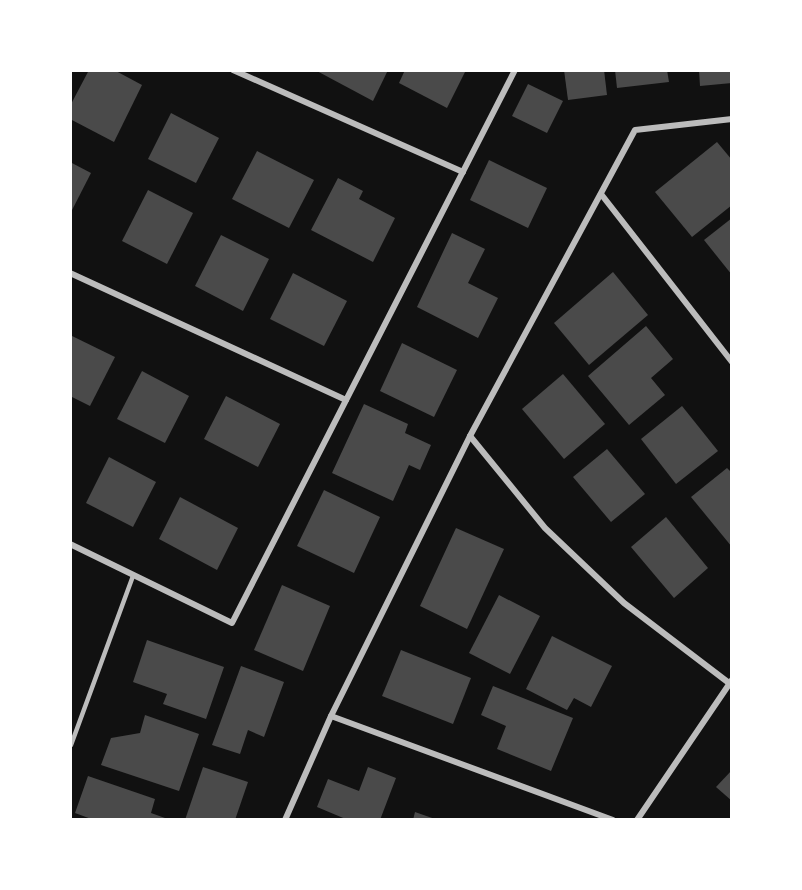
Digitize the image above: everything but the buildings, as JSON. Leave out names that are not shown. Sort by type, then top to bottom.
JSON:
[{"type":"street","points":[[233,70],[463,172]]},
{"type":"street","points":[[70,544],[232,623],[516,70]]},
{"type":"street","points":[[285,819],[331,716],[470,436],[635,130],[732,119]]},
{"type":"street","points":[[601,194],[732,362]]},
{"type":"street","points":[[70,273],[346,400]]},
{"type":"street","points":[[470,436],[545,528],[624,603],[730,682],[637,819]]},
{"type":"street","points":[[331,716],[612,819]]},
{"type":"lane","points":[[71,745],[134,576]]}]
